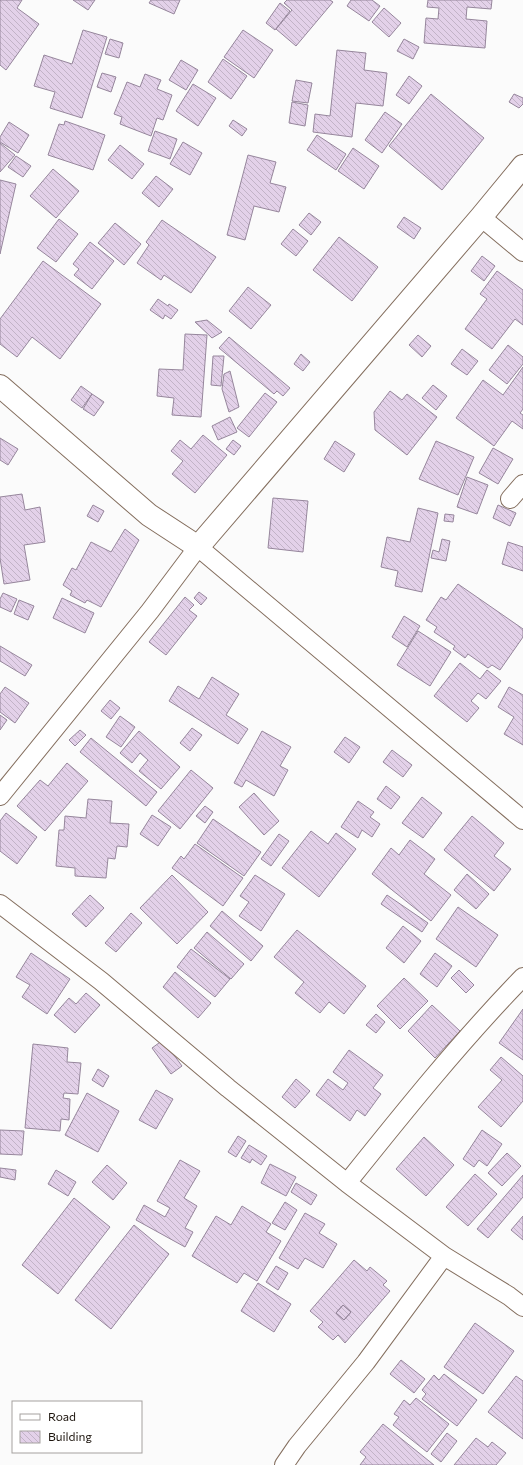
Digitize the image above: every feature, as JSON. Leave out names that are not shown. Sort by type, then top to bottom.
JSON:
[{"type":"street","points":[[0,796],[150,611],[198,547],[523,166]]},
{"type":"street","points":[[481,217],[523,252]]},
{"type":"street","points":[[0,386],[149,515],[198,547],[523,820]]},
{"type":"street","points":[[510,499],[523,484]]},
{"type":"street","points":[[0,904],[101,981],[228,1088],[347,1184],[444,1256],[509,1296],[523,1307]]},
{"type":"street","points":[[347,1184],[396,1121],[495,1006],[523,977]]},
{"type":"street","points":[[284,1465],[297,1446],[366,1362],[444,1256]]},
{"type":"building","points":[[0,0],[22,0],[17,8],[39,24],[6,70],[0,65]]},
{"type":"building","points":[[73,0],[95,0],[88,10]]},
{"type":"building","points":[[151,0],[180,0],[174,14],[149,3]]},
{"type":"building","points":[[287,0],[330,0],[333,2],[296,46],[276,29],[292,10],[284,3]]},
{"type":"building","points":[[351,0],[372,0],[380,6],[369,21],[347,6]]},
{"type":"building","points":[[428,0],[492,0],[491,9],[467,7],[466,19],[487,21],[485,48],[424,43],[426,18],[438,19],[439,8],[427,7]]},
{"type":"building","points":[[280,3],[290,11],[275,30],[266,23]]},
{"type":"building","points":[[384,8],[401,23],[389,37],[372,22]]},
{"type":"building","points":[[83,30],[107,37],[82,118],[50,108],[55,92],[34,86],[44,55],[72,64]]},
{"type":"building","points":[[243,30],[273,50],[254,78],[224,57]]},
{"type":"building","points":[[110,39],[123,43],[119,58],[105,54]]},
{"type":"building","points":[[404,39],[419,47],[413,59],[397,51]]},
{"type":"building","points":[[337,50],[366,53],[364,70],[387,73],[383,106],[356,103],[352,137],[313,132],[315,114],[330,116]]},
{"type":"building","points":[[223,59],[247,76],[231,99],[208,82]]},
{"type":"building","points":[[181,60],[198,70],[186,90],[169,80]]},
{"type":"building","points":[[102,73],[116,77],[111,92],[97,87]]},
{"type":"building","points":[[145,74],[161,80],[157,89],[172,95],[163,120],[157,118],[151,136],[120,124],[122,117],[114,114],[127,82],[140,87]]},
{"type":"building","points":[[409,76],[422,86],[409,104],[396,95]]},
{"type":"building","points":[[296,80],[312,83],[308,103],[292,101]]},
{"type":"building","points":[[193,84],[216,98],[198,126],[176,111]]},
{"type":"building","points":[[431,94],[484,138],[442,190],[389,146]]},
{"type":"building","points":[[514,94],[523,98],[523,104],[519,108],[509,102]]},
{"type":"building","points":[[292,102],[308,105],[305,126],[289,123]]},
{"type":"building","points":[[385,112],[402,124],[382,153],[365,140]]},
{"type":"building","points":[[233,120],[247,129],[242,136],[229,126]]},
{"type":"building","points":[[65,121],[105,135],[93,170],[48,155],[59,124],[64,125]]},
{"type":"building","points":[[9,122],[29,135],[18,153],[0,142],[0,137]]},
{"type":"building","points":[[155,131],[177,139],[170,159],[148,151]]},
{"type":"building","points":[[317,135],[346,154],[336,170],[307,150]]},
{"type":"building","points":[[183,142],[202,153],[190,175],[170,164]]},
{"type":"building","points":[[0,143],[15,155],[0,172]]},
{"type":"building","points":[[120,145],[144,164],[132,179],[108,160]]},
{"type":"building","points":[[353,148],[379,166],[364,189],[338,171]]},
{"type":"building","points":[[248,155],[276,162],[270,183],[286,187],[279,212],[254,206],[245,240],[227,235]]},
{"type":"building","points":[[16,156],[31,166],[23,177],[8,167]]},
{"type":"building","points":[[53,169],[79,191],[56,218],[30,196]]},
{"type":"building","points":[[156,176],[173,189],[159,207],[142,193]]},
{"type":"building","points":[[0,180],[16,184],[0,254]]},
{"type":"building","points":[[309,213],[321,222],[311,235],[299,225]]},
{"type":"building","points":[[404,217],[421,228],[414,239],[397,227]]},
{"type":"building","points":[[59,219],[78,234],[56,262],[37,248]]},
{"type":"building","points":[[162,220],[216,257],[191,293],[164,275],[161,280],[137,263],[149,245],[146,242]]},
{"type":"building","points":[[115,223],[141,244],[124,265],[98,243]]},
{"type":"building","points":[[293,229],[308,241],[296,256],[281,244]]},
{"type":"building","points":[[339,237],[378,267],[352,301],[313,270]]},
{"type":"building","points":[[90,242],[114,261],[92,289],[74,275],[79,269],[73,264]]},
{"type":"building","points":[[482,256],[495,266],[484,281],[471,271]]},
{"type":"building","points":[[43,261],[101,304],[60,359],[32,337],[17,357],[0,344],[0,319]]},
{"type":"building","points":[[497,271],[523,290],[523,325],[515,319],[492,349],[465,329],[487,299],[480,294]]},
{"type":"building","points":[[248,287],[271,305],[251,329],[229,311]]},
{"type":"building","points":[[158,299],[168,306],[169,304],[178,310],[171,319],[165,315],[163,319],[150,310]]},
{"type":"building","points":[[207,320],[222,332],[212,338],[195,322]]},
{"type":"building","points":[[185,334],[207,335],[201,417],[172,415],[174,398],[157,396],[159,369],[183,370]]},
{"type":"building","points":[[418,335],[431,346],[422,357],[409,345]]},
{"type":"building","points":[[229,337],[290,388],[283,396],[277,391],[274,394],[219,348]]},
{"type":"building","points":[[508,345],[523,357],[523,364],[507,384],[489,370]]},
{"type":"building","points":[[462,349],[478,361],[467,375],[451,364]]},
{"type":"building","points":[[301,354],[310,362],[303,371],[294,364]]},
{"type":"building","points":[[213,356],[224,356],[221,386],[211,385]]},
{"type":"building","points":[[523,367],[523,409],[520,413],[523,415],[523,429],[512,421],[494,446],[456,418],[483,380],[503,395]]},
{"type":"building","points":[[230,371],[239,407],[229,412],[222,389],[224,374]]},
{"type":"building","points":[[433,385],[447,396],[436,410],[422,398]]},
{"type":"building","points":[[81,386],[92,394],[82,408],[71,400]]},
{"type":"building","points":[[390,391],[402,400],[407,394],[437,417],[407,455],[375,430],[374,412]]},
{"type":"building","points":[[265,393],[277,402],[249,437],[237,428]]},
{"type":"building","points":[[92,394],[104,402],[94,416],[83,409]]},
{"type":"building","points":[[230,417],[237,432],[218,440],[212,426]]},
{"type":"building","points":[[203,435],[227,455],[195,493],[172,474],[183,461],[171,451],[180,440],[191,449]]},
{"type":"building","points":[[0,438],[18,449],[8,465],[0,460]]},
{"type":"building","points":[[233,440],[241,446],[234,455],[226,449]]},
{"type":"building","points":[[335,441],[355,454],[344,472],[324,459]]},
{"type":"building","points":[[436,441],[474,457],[458,495],[419,479]]},
{"type":"building","points":[[493,448],[513,459],[498,484],[479,473]]},
{"type":"building","points":[[467,477],[488,485],[477,514],[457,507]]},
{"type":"building","points":[[22,494],[25,510],[40,507],[45,542],[24,545],[30,580],[4,584],[0,558],[0,497]]},
{"type":"building","points":[[273,498],[308,501],[303,552],[268,548]]},
{"type":"building","points":[[93,505],[104,511],[98,522],[87,516]]},
{"type":"building","points":[[498,505],[516,513],[510,526],[493,518]]},
{"type":"building","points":[[418,508],[438,513],[422,592],[395,586],[398,571],[381,567],[387,537],[410,542]]},
{"type":"building","points":[[445,514],[454,515],[453,522],[444,521]]},
{"type":"building","points":[[125,529],[139,540],[101,607],[87,600],[85,603],[70,595],[72,591],[63,585],[72,568],[76,570],[91,542],[111,552]]},
{"type":"building","points":[[442,539],[450,541],[446,561],[431,558],[433,550],[439,552]]},
{"type":"building","points":[[508,542],[523,547],[523,571],[502,564]]},
{"type":"building","points":[[458,584],[523,629],[523,637],[500,670],[492,665],[488,668],[468,654],[465,658],[453,649],[455,646],[434,632],[437,627],[426,620],[441,597],[446,600]]},
{"type":"building","points":[[199,592],[207,598],[201,605],[194,598]]},
{"type":"building","points":[[3,593],[17,599],[11,612],[0,607],[0,599]]},
{"type":"building","points":[[185,597],[194,605],[189,610],[197,616],[166,655],[149,642]]},
{"type":"building","points":[[62,598],[94,613],[85,633],[53,618]]},
{"type":"building","points":[[19,600],[34,606],[28,620],[14,614]]},
{"type":"building","points":[[404,616],[420,626],[407,647],[392,637]]},
{"type":"building","points":[[418,631],[451,652],[430,686],[397,665]]},
{"type":"building","points":[[0,646],[32,665],[25,676],[0,661]]},
{"type":"building","points":[[460,663],[480,679],[487,670],[501,681],[486,699],[478,693],[471,701],[479,708],[467,722],[434,696]]},
{"type":"building","points":[[212,677],[239,694],[226,715],[248,729],[238,744],[169,701],[178,686],[199,699]]},
{"type":"building","points":[[5,687],[29,703],[15,723],[0,712],[0,694]]},
{"type":"building","points":[[509,687],[523,695],[523,745],[504,734],[514,717],[498,707]]},
{"type":"building","points":[[110,700],[120,708],[111,719],[101,711]]},
{"type":"building","points":[[0,715],[7,720],[0,730]]},
{"type":"building","points":[[120,716],[135,727],[121,747],[106,737]]},
{"type":"building","points":[[192,728],[202,735],[190,751],[180,743]]},
{"type":"building","points":[[80,730],[86,735],[75,746],[69,740]]},
{"type":"building","points":[[139,731],[180,767],[161,789],[139,771],[148,760],[140,753],[132,763],[120,753]]},
{"type":"building","points":[[262,731],[291,747],[280,766],[288,770],[274,796],[246,780],[242,787],[234,783]]},
{"type":"building","points":[[345,737],[360,747],[349,763],[334,752]]},
{"type":"building","points":[[91,738],[157,792],[146,806],[80,752]]},
{"type":"building","points":[[392,750],[412,765],[403,777],[383,762]]},
{"type":"building","points":[[67,763],[88,781],[45,831],[17,806],[40,780],[48,786]]},
{"type":"building","points":[[191,770],[213,788],[180,829],[158,811]]},
{"type":"building","points":[[386,786],[400,797],[391,809],[377,799]]},
{"type":"building","points":[[254,793],[279,821],[264,835],[239,807]]},
{"type":"building","points":[[422,797],[442,813],[423,838],[402,823]]},
{"type":"building","points":[[88,799],[112,801],[110,823],[129,824],[127,847],[117,846],[115,859],[108,858],[106,878],[75,876],[75,868],[56,866],[59,830],[64,830],[65,816],[86,818]]},
{"type":"building","points":[[358,801],[374,812],[370,817],[380,824],[372,837],[362,830],[358,838],[341,827]]},
{"type":"building","points":[[205,806],[213,812],[205,823],[196,816]]},
{"type":"building","points":[[6,813],[37,837],[17,864],[0,851],[0,821]]},
{"type":"building","points":[[152,815],[171,827],[158,846],[140,834]]},
{"type":"building","points":[[472,816],[504,843],[494,856],[511,869],[494,891],[444,850]]},
{"type":"building","points":[[213,819],[261,852],[244,876],[197,843]]},
{"type":"building","points":[[311,831],[328,844],[336,833],[356,849],[319,897],[282,868]]},
{"type":"building","points":[[279,834],[289,841],[271,866],[261,859]]},
{"type":"building","points":[[410,840],[435,859],[424,874],[451,895],[431,921],[372,874],[391,848],[399,855]]},
{"type":"building","points":[[195,844],[243,878],[223,906],[172,868],[181,856],[184,859]]},
{"type":"building","points":[[467,874],[489,894],[476,909],[454,890]]},
{"type":"building","points":[[172,875],[208,912],[177,944],[140,908]]},
{"type":"building","points":[[255,875],[285,894],[261,931],[239,916],[249,902],[240,896]]},
{"type":"building","points":[[90,895],[104,908],[86,927],[72,914]]},
{"type":"building","points":[[387,895],[428,923],[422,932],[381,904]]},
{"type":"building","points":[[458,907],[498,935],[476,967],[436,939]]},
{"type":"building","points":[[222,911],[263,946],[251,961],[210,926]]},
{"type":"building","points":[[131,913],[142,923],[116,952],[105,943]]},
{"type":"building","points":[[403,926],[421,941],[404,963],[386,948]]},
{"type":"building","points":[[297,930],[366,986],[344,1014],[329,1002],[320,1013],[295,993],[304,982],[274,957]]},
{"type":"building","points":[[207,932],[244,964],[231,979],[194,948]]},
{"type":"building","points":[[191,949],[230,979],[215,997],[177,967]]},
{"type":"building","points":[[31,953],[70,979],[47,1014],[22,997],[30,985],[16,977]]},
{"type":"building","points":[[435,953],[452,966],[437,987],[420,974]]},
{"type":"building","points":[[459,970],[474,985],[466,993],[451,978]]},
{"type":"building","points":[[175,972],[211,1003],[198,1018],[163,987]]},
{"type":"building","points":[[404,978],[428,1001],[400,1029],[377,1006]]},
{"type":"building","points":[[86,993],[100,1005],[75,1033],[54,1015],[69,998],[76,1004]]},
{"type":"building","points":[[432,1005],[460,1031],[435,1058],[408,1031]]},
{"type":"building","points":[[523,1009],[523,1060],[499,1043]]},
{"type":"building","points":[[376,1014],[385,1022],[376,1033],[366,1025]]},
{"type":"building","points":[[163,1040],[182,1066],[171,1074],[152,1048]]},
{"type":"building","points":[[33,1044],[68,1048],[67,1062],[81,1063],[78,1094],[64,1093],[63,1098],[70,1099],[69,1120],[61,1119],[60,1131],[25,1128]]},
{"type":"building","points":[[349,1050],[383,1075],[373,1088],[381,1094],[365,1116],[357,1110],[350,1121],[316,1095],[328,1079],[343,1090],[348,1083],[333,1072]]},
{"type":"building","points":[[501,1057],[523,1076],[523,1101],[501,1127],[478,1107],[502,1080],[490,1070]]},
{"type":"building","points":[[98,1069],[109,1076],[103,1087],[92,1080]]},
{"type":"building","points":[[296,1079],[310,1091],[295,1108],[282,1097]]},
{"type":"building","points":[[156,1090],[173,1099],[156,1129],[139,1120]]},
{"type":"building","points":[[87,1093],[119,1111],[98,1152],[65,1135]]},
{"type":"building","points":[[0,1130],[24,1131],[22,1155],[0,1154]]},
{"type":"building","points":[[482,1130],[502,1144],[487,1166],[479,1160],[474,1167],[463,1159]]},
{"type":"building","points":[[238,1136],[246,1141],[236,1157],[228,1152]]},
{"type":"building","points":[[424,1137],[454,1165],[426,1196],[396,1169]]},
{"type":"building","points":[[249,1145],[267,1156],[261,1165],[252,1159],[250,1163],[241,1158]]},
{"type":"building","points":[[507,1153],[521,1166],[502,1186],[488,1173]]},
{"type":"building","points":[[180,1160],[200,1171],[184,1198],[197,1206],[185,1228],[193,1232],[185,1247],[136,1220],[144,1205],[165,1217],[170,1208],[157,1201]]},
{"type":"building","points":[[270,1164],[296,1177],[286,1196],[261,1183]]},
{"type":"building","points":[[107,1165],[127,1183],[113,1200],[92,1182]]},
{"type":"building","points":[[0,1168],[16,1170],[15,1180],[0,1177]]},
{"type":"building","points":[[56,1170],[76,1182],[68,1196],[48,1184]]},
{"type":"building","points":[[475,1174],[497,1194],[468,1226],[446,1207]]},
{"type":"building","points":[[523,1175],[523,1197],[488,1238],[477,1229]]},
{"type":"building","points":[[296,1183],[317,1195],[311,1205],[291,1192]]},
{"type":"building","points":[[74,1198],[110,1227],[58,1294],[22,1265]]},
{"type":"building","points":[[285,1202],[297,1210],[285,1230],[272,1223]]},
{"type":"building","points":[[242,1206],[271,1224],[266,1232],[281,1241],[257,1281],[244,1273],[237,1283],[192,1256],[216,1216],[231,1225]]},
{"type":"building","points":[[305,1213],[325,1224],[319,1233],[337,1244],[323,1268],[305,1258],[298,1269],[279,1258]]},
{"type":"building","points":[[523,1216],[523,1240],[511,1230]]},
{"type":"building","points":[[134,1225],[169,1254],[111,1329],[75,1300]]},
{"type":"building","points":[[354,1260],[367,1271],[370,1267],[387,1281],[383,1285],[390,1291],[345,1343],[338,1335],[333,1340],[318,1327],[323,1322],[310,1311]],"holes":[[[343,1305],[351,1312],[344,1320],[336,1313]]]},
{"type":"building","points":[[276,1266],[288,1273],[278,1290],[266,1282]]},
{"type":"building","points":[[258,1283],[291,1304],[274,1332],[241,1311]]},
{"type":"building","points":[[343,1305],[351,1312],[344,1320],[336,1313]]},
{"type":"building","points":[[475,1323],[514,1351],[483,1394],[444,1367]]},
{"type":"building","points":[[401,1360],[425,1379],[414,1393],[390,1374]]},
{"type":"building","points":[[444,1374],[477,1400],[457,1426],[422,1399],[426,1394],[422,1390],[434,1375],[439,1380]]},
{"type":"building","points":[[516,1376],[523,1381],[523,1439],[488,1412]]},
{"type":"building","points":[[416,1398],[449,1424],[427,1452],[393,1425],[399,1417],[394,1414],[404,1400],[410,1405]]},
{"type":"building","points":[[383,1424],[434,1465],[360,1465],[366,1457],[360,1452]]},
{"type":"building","points":[[447,1433],[457,1441],[441,1462],[431,1454]]},
{"type":"building","points":[[476,1438],[488,1447],[492,1442],[506,1453],[496,1465],[454,1465]]}]
